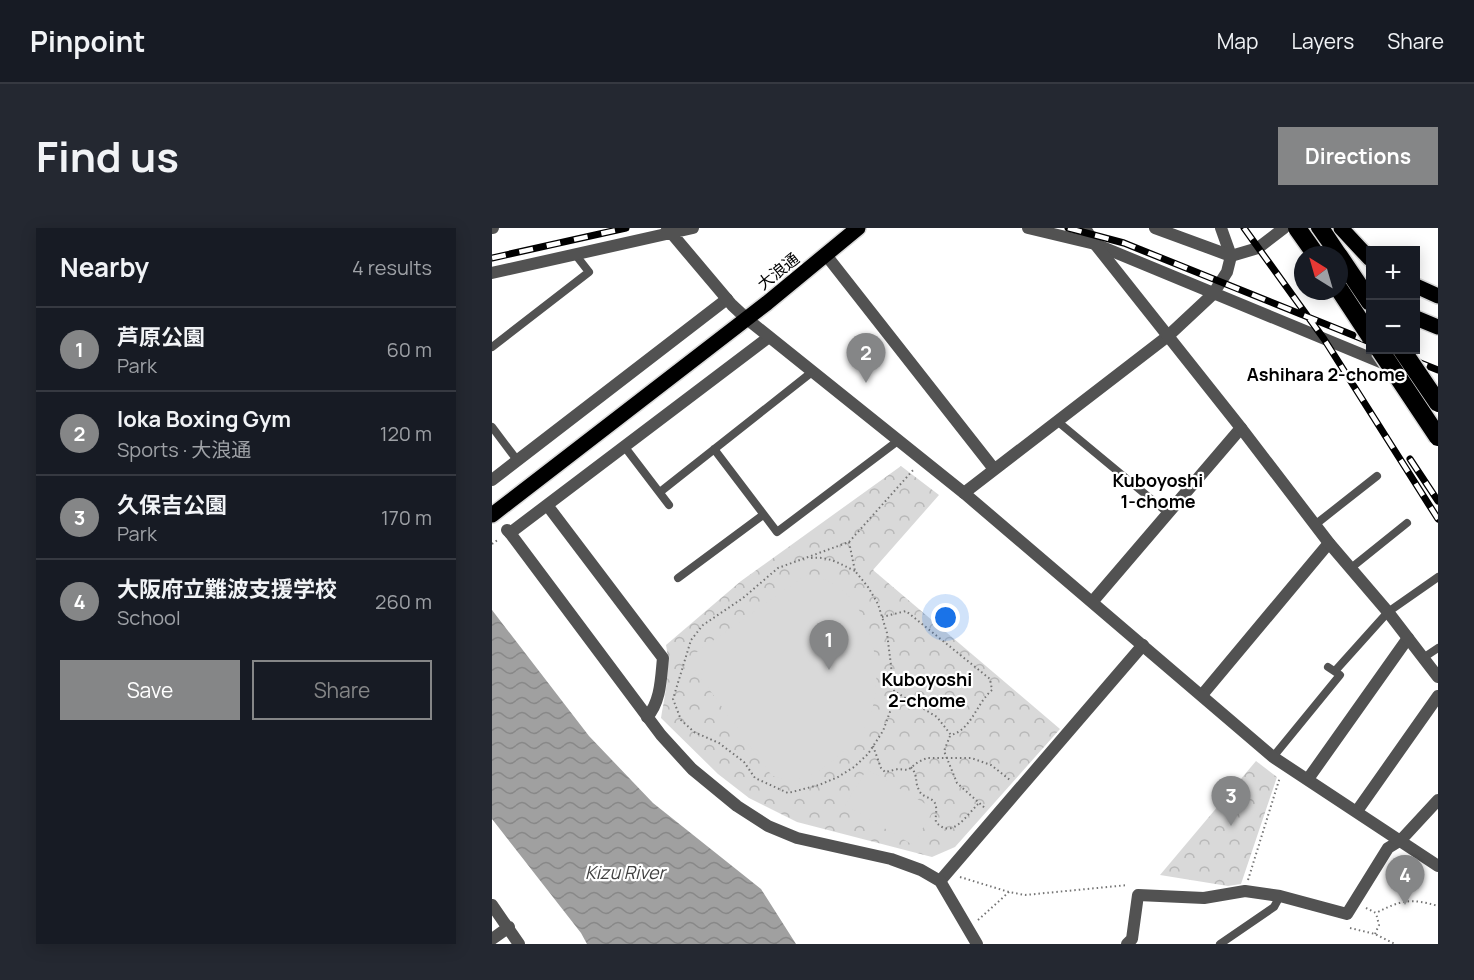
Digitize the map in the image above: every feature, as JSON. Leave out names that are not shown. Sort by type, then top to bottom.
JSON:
[{"type":"highway","points":[[1297,228],[1310,246]]},
{"type":"highway","points":[[1320,228],[1333,246]]},
{"type":"highway","points":[[1348,268],[1366,293]]},
{"type":"highway","points":[[1346,300],[1366,329]]},
{"type":"highway","points":[[1383,354],[1438,437]]},
{"type":"highway","points":[[1405,354],[1438,403]]},
{"type":"main road","name":"大浪通","points":[[492,515],[747,319],[858,228]]},
{"type":"main road","points":[[1291,228],[1308,246]]},
{"type":"main road","points":[[1341,228],[1366,254]]},
{"type":"main road","points":[[1348,283],[1366,296]]},
{"type":"main road","points":[[1420,288],[1438,296]]},
{"type":"main road","points":[[1420,320],[1438,327]]},
{"type":"street","points":[[492,273],[669,230],[693,228]]},
{"type":"street","points":[[1028,228],[1095,244],[1438,387]]},
{"type":"street","points":[[1085,228],[1095,244],[1329,543],[1388,612],[1438,677]]},
{"type":"street","points":[[1155,228],[1231,256],[1258,248],[1284,228]]},
{"type":"street","points":[[964,493],[1168,336],[1213,294],[1227,273],[1231,256],[1221,228]]},
{"type":"street","points":[[669,230],[727,299],[747,319],[964,493],[1273,757],[1438,866]]},
{"type":"street","points":[[826,255],[994,469]]},
{"type":"street","points":[[492,480],[727,299]]},
{"type":"street","points":[[769,337],[505,534],[661,735],[692,769],[737,806],[768,826],[797,838],[891,859],[921,870],[939,881],[977,944]]},
{"type":"street","points":[[1093,601],[1241,428]]},
{"type":"street","points":[[546,505],[663,658],[659,691],[651,713],[647,717]]},
{"type":"street","points":[[1202,695],[1329,543]]},
{"type":"street","points":[[1308,779],[1408,638]]},
{"type":"street","points":[[939,881],[1143,645]]},
{"type":"street","points":[[1357,811],[1438,696]]},
{"type":"street","points":[[1127,944],[1132,939],[1138,895],[1204,898],[1245,891],[1280,896],[1347,914],[1388,848],[1401,840],[1438,800]]},
{"type":"street","points":[[492,905],[519,944]]},
{"type":"street","points":[[492,939],[509,927]]},
{"type":"lane","points":[[492,347],[589,272],[575,254]]},
{"type":"lane","points":[[660,492],[812,372]]},
{"type":"lane","points":[[1057,421],[1168,513]]},
{"type":"lane","points":[[492,427],[517,460]]},
{"type":"lane","points":[[714,449],[777,532],[899,440]]},
{"type":"lane","points":[[624,446],[669,505]]},
{"type":"lane","points":[[1316,524],[1377,476]]},
{"type":"lane","points":[[678,578],[763,515]]},
{"type":"lane","points":[[1351,568],[1407,523]]},
{"type":"lane","points":[[1273,757],[1340,675],[1331,669],[1388,612],[1438,577]]},
{"type":"lane","points":[[1423,658],[1438,648]]},
{"type":"lane","points":[[1220,944],[1274,907],[1280,896]]},
{"type":"path","points":[[805,558],[822,556],[837,561],[855,571],[868,587],[878,604],[887,633],[895,698],[883,731],[868,754],[854,767],[819,785],[788,794],[755,778],[744,762],[719,743],[694,732],[681,720],[673,699],[692,640],[703,625],[743,598],[778,568],[805,558],[849,542],[921,460]]},
{"type":"path","points":[[492,544],[505,534]]},
{"type":"path","points":[[849,542],[855,571]]},
{"type":"path","points":[[882,617],[906,611],[990,679],[992,690],[986,695],[968,724],[959,732],[951,735],[944,752],[957,783],[988,811]]},
{"type":"path","points":[[894,691],[937,717],[951,735]]},
{"type":"path","points":[[873,746],[881,768],[885,772],[898,769],[908,770],[927,758],[971,758],[991,765],[1012,782]]},
{"type":"path","points":[[910,767],[916,773],[917,789],[922,795],[933,800],[936,806],[936,822],[941,829],[953,829],[978,804]]},
{"type":"path","points":[[1245,887],[1280,776]]},
{"type":"path","points":[[960,877],[1025,895],[1136,885]]},
{"type":"path","points":[[977,921],[1009,892]]},
{"type":"path","points":[[1376,913],[1397,902],[1416,899],[1438,906]]},
{"type":"path","points":[[1363,907],[1376,913]]},
{"type":"path","points":[[1375,934],[1379,925],[1376,913]]},
{"type":"path","points":[[1350,928],[1375,934],[1395,944]]},
{"type":"green space","points":[[901,466],[939,495],[873,570],[1060,729],[955,847],[932,857],[797,822],[749,798],[718,774],[661,718],[668,673],[666,645],[741,581]]},
{"type":"green space","points":[[806,575],[826,580],[842,590],[855,604],[865,621],[872,641],[876,661],[876,681],[870,718],[853,742],[816,772],[803,778],[789,779],[772,776],[693,667],[694,654]]},
{"type":"green space","points":[[1256,761],[1277,777],[1241,884],[1228,886],[1160,875]]},
{"type":"green space","points":[[867,769],[934,809],[913,845],[845,805]]},
{"type":"water","name":"Kizu River","points":[[492,610],[589,736],[653,803],[761,889],[796,944],[587,944],[581,933],[492,819]]},
{"type":"railway","points":[[492,258],[626,228]]},
{"type":"railway","points":[[1068,228],[1124,243],[1366,340]]},
{"type":"railway","points":[[1244,228],[1324,339],[1438,519]]},
{"type":"railway","points":[[1398,354],[1438,370]]},
{"type":"railway","points":[[1410,459],[1438,501]]},
{"type":"place","name":"Ioka Boxing Gym","points":[[866,383]]},
{"type":"place","name":"芦原公園","points":[[829,670]]},
{"type":"place","name":"久保吉公園","points":[[1231,826]]},
{"type":"place","name":"大阪府立難波支援学校","points":[[1405,905]]},
{"type":"district","name":"Ashihara 2-chome","points":[[1326,375]]},
{"type":"district","name":"Kuboyoshi 1-chome","points":[[1158,491]]},
{"type":"district","name":"Kuboyoshi 2-chome","points":[[927,690]]}]
